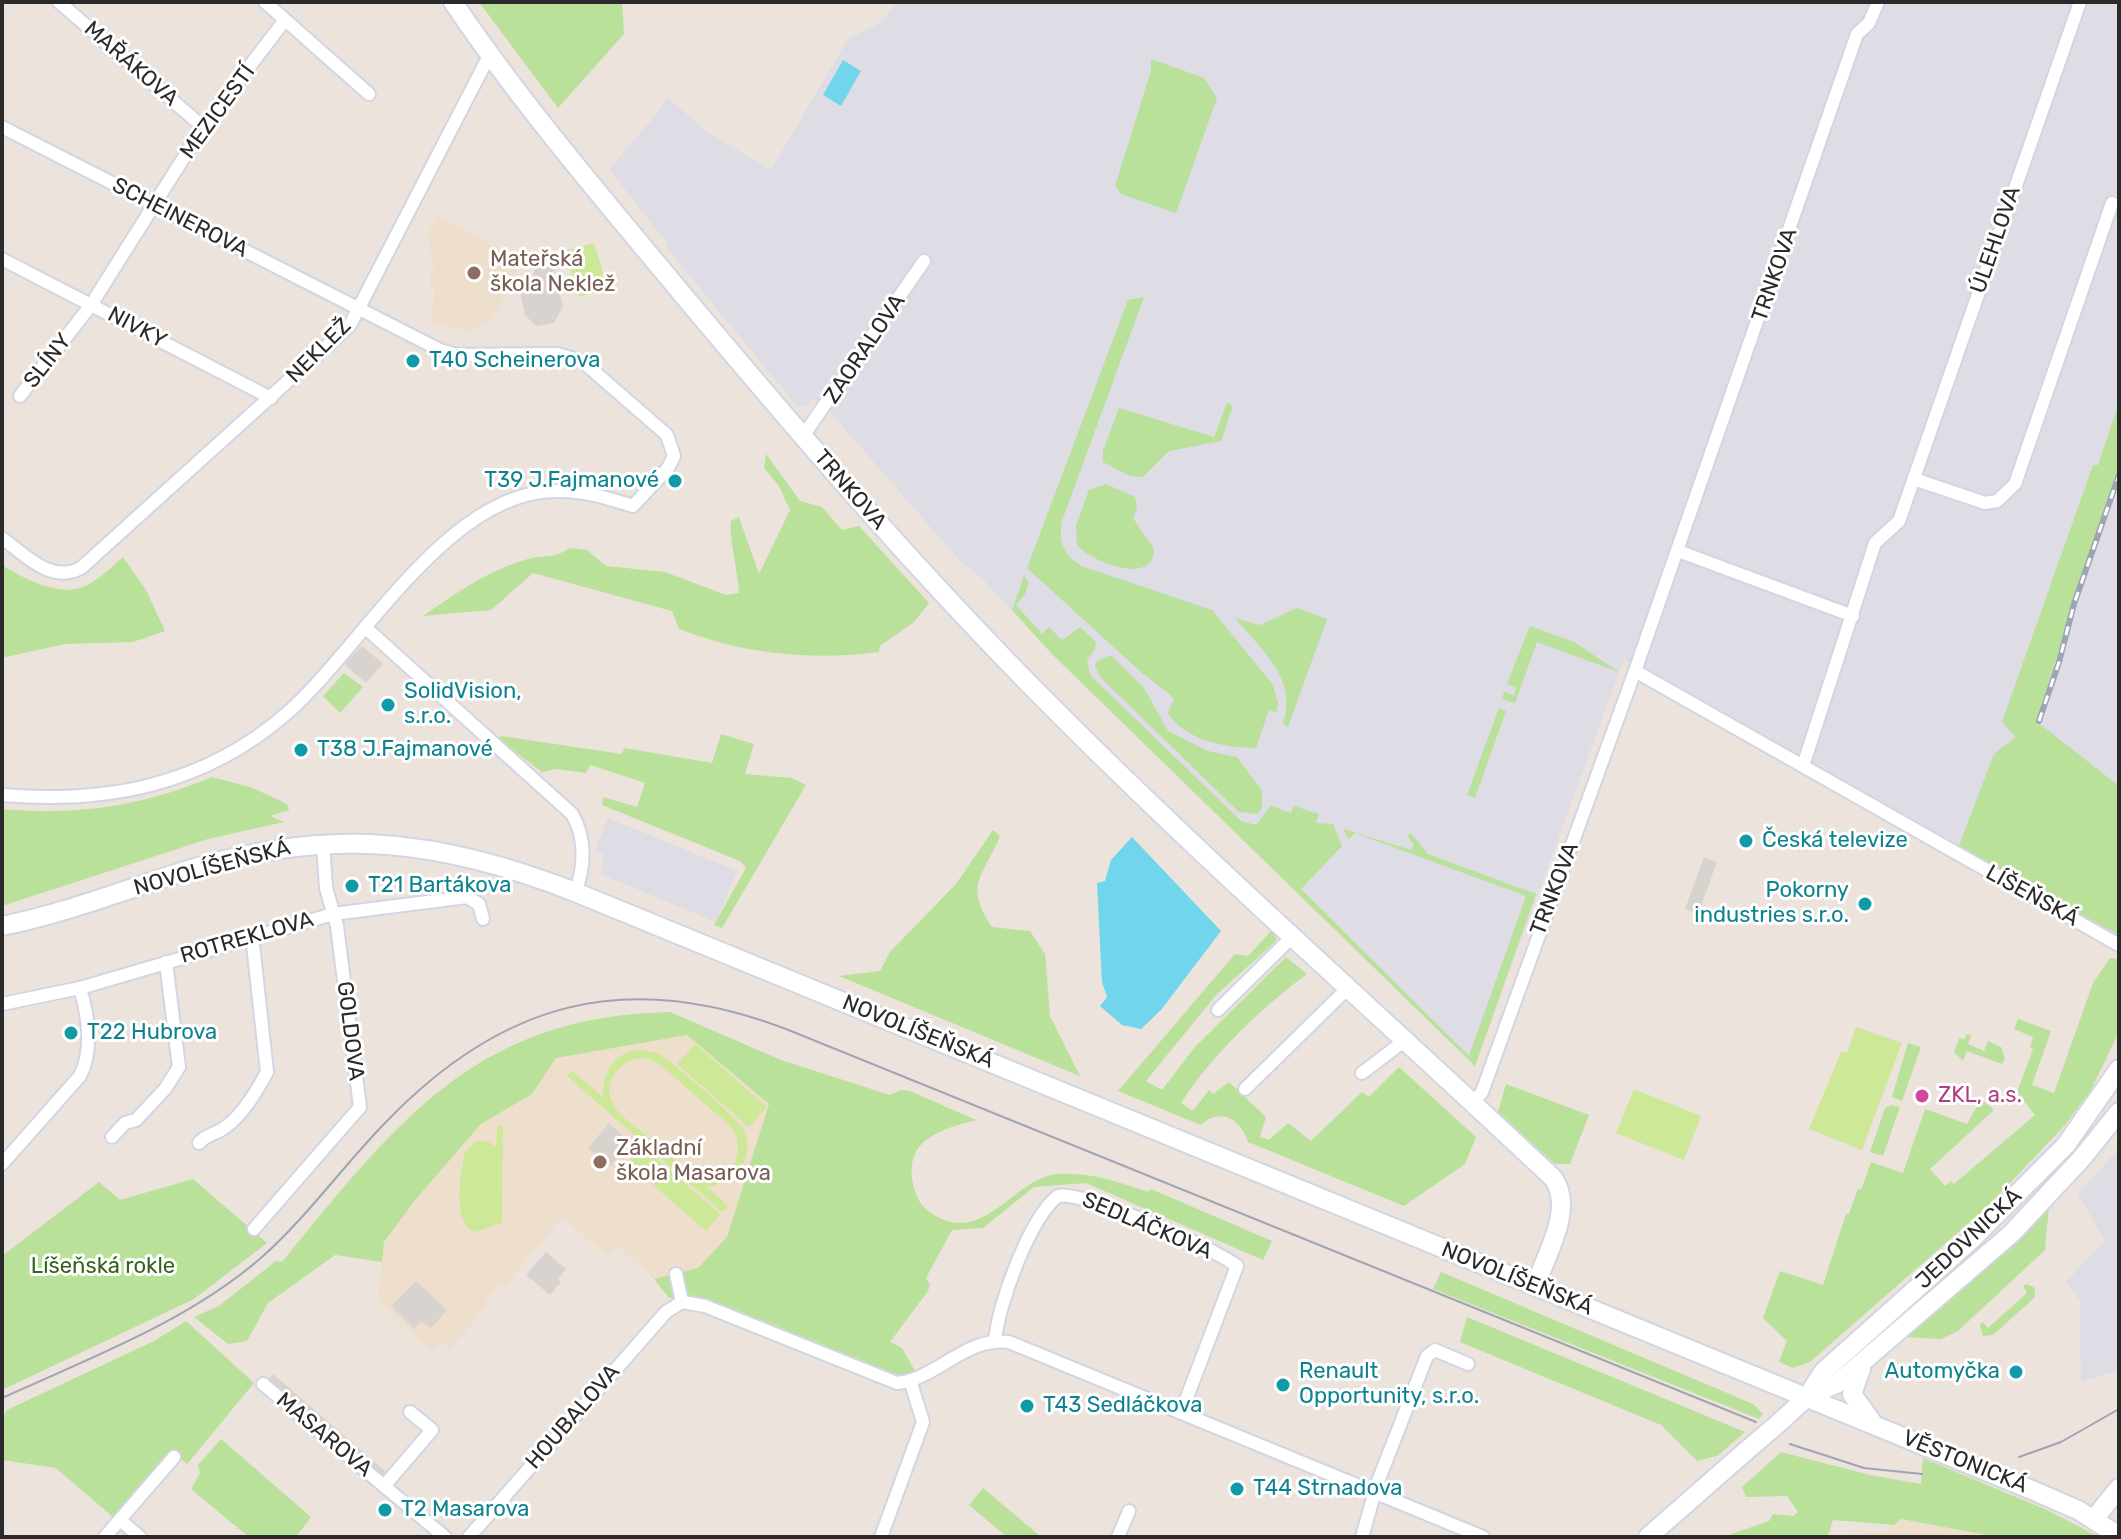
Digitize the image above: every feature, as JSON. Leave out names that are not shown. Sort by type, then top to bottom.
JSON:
[{"type":"street","name":"MAŘÁKOVA","points":[[59,2],[203,127]]},
{"type":"street","points":[[265,2],[369,94]]},
{"type":"street","name":"TRNKOVA","points":[[453,2],[489,56],[593,187],[892,537],[1061,716],[1290,939],[1549,1175],[1562,1194],[1562,1209],[1535,1286]]},
{"type":"street","name":"TRNKOVA","points":[[1472,1105],[1482,1092],[1635,671],[1857,34],[1869,23],[1878,2]]},
{"type":"street","name":"ÚLEHLOVA","points":[[1803,766],[1875,543],[1899,521],[2080,2]]},
{"type":"street","name":"MEZICESTÍ","points":[[154,206],[203,127],[285,20]]},
{"type":"street","name":"NEKLEŽ","points":[[2,538],[43,567],[62,575],[81,568],[350,325],[489,56]]},
{"type":"street","name":"SCHEINEROVA","points":[[2,127],[449,353],[557,354],[582,361],[671,441],[672,463],[633,506],[585,492],[553,490],[526,495],[478,517],[435,548],[367,629]]},
{"type":"street","points":[[1914,479],[1985,503],[1997,501],[2015,484],[2112,203]]},
{"type":"street","name":"SLÍNY","points":[[20,396],[91,305],[154,206]]},
{"type":"street","name":"NIVKY","points":[[2,259],[271,398]]},
{"type":"street","name":"ZAORALOVA","points":[[803,436],[924,261]]},
{"type":"street","points":[[1678,551],[1853,616]]},
{"type":"street","points":[[2,795],[58,797],[128,793],[189,773],[231,753],[286,715],[367,629],[572,814],[578,827],[583,867],[575,892]]},
{"type":"street","points":[[1635,671],[1803,766]]},
{"type":"street","name":"LÍŠEŇSKÁ","points":[[1803,766],[2119,945]]},
{"type":"street","name":"NOVOLÍŠEŇSKÁ","points":[[2,926],[248,854],[323,843],[393,843],[438,849],[497,864],[575,892],[1807,1397]]},
{"type":"street","name":"GOLDOVA","points":[[254,1229],[360,1107],[333,914],[326,888],[323,843]]},
{"type":"street","name":"ROTREKLOVA","points":[[2,1004],[80,988],[252,935],[333,914],[467,897],[479,904],[483,919]]},
{"type":"street","points":[[199,1143],[205,1135],[223,1129],[257,1091],[267,1072],[252,935]]},
{"type":"street","points":[[1218,1010],[1290,939]]},
{"type":"street","points":[[112,1137],[125,1123],[136,1120],[165,1089],[179,1067],[166,962]]},
{"type":"street","points":[[2,1164],[80,1076],[88,1059],[85,1004],[80,988]]},
{"type":"street","points":[[1245,1089],[1347,989]]},
{"type":"street","points":[[1362,1073],[1404,1041]]},
{"type":"street","name":"JEDOVNICKÁ","points":[[1648,1537],[1780,1422],[1807,1397],[1823,1372],[1973,1238],[2066,1145],[2119,1069]]},
{"type":"street","name":"JEDOVNICKÁ","points":[[1807,1397],[1831,1388],[2012,1233],[2082,1158],[2119,1112]]},
{"type":"street","name":"SEDLÁČKOVA","points":[[995,1342],[997,1320],[1040,1217],[1062,1195],[1087,1198],[1165,1230],[1237,1266],[1181,1413]]},
{"type":"street","points":[[676,1274],[682,1302],[705,1306],[885,1380],[910,1380],[973,1347],[995,1342],[1024,1348],[1483,1537]]},
{"type":"street","name":"HOUBALOVA","points":[[469,1537],[667,1310],[682,1302]]},
{"type":"street","points":[[1362,1537],[1377,1494],[1377,1484],[1427,1356],[1435,1350],[1468,1364]]},
{"type":"street","points":[[1870,1356],[1852,1389],[1854,1400],[1874,1425]]},
{"type":"street","points":[[881,1537],[923,1422],[910,1380]]},
{"type":"street","name":"MASAROVA","points":[[263,1384],[445,1537]]},
{"type":"street","name":"VĚSTONICKÁ","points":[[1807,1397],[2094,1519],[2119,1536]]},
{"type":"street","name":"MASAROVA","points":[[384,1486],[432,1430],[410,1412]]},
{"type":"street","points":[[105,1537],[174,1457]]},
{"type":"street","points":[[2094,1519],[2119,1488]]},
{"type":"street","points":[[1118,1537],[1129,1511]]},
{"type":"street","points":[[120,1520],[140,1537]]},
{"type":"shaded area","points":[[897,2],[2119,2],[2119,935],[1954,847],[1624,659],[1475,1066],[1053,655],[981,577],[961,562],[834,417],[812,398],[807,408],[797,406],[666,247],[667,243],[609,169],[657,114],[667,97],[707,132],[771,170],[848,39],[882,22]]},
{"type":"shaded area","name":"Mateřská škola Neklež","points":[[438,215],[493,246],[518,270],[493,319],[470,331],[432,323],[434,286],[430,286],[430,273],[434,273],[428,233]]},
{"type":"shaded area","points":[[540,261],[553,268],[563,306],[554,323],[536,326],[525,315],[521,295]]},
{"type":"shaded area","points":[[362,646],[383,664],[366,683],[344,664]]},
{"type":"shaded area","points":[[608,818],[737,871],[716,922],[601,874],[604,855],[595,851]]},
{"type":"shaded area","points":[[1704,857],[1717,862],[1698,914],[1685,909]]},
{"type":"shaded area","name":"Základní škola Masarova","points":[[687,1035],[769,1104],[727,1237],[698,1268],[654,1279],[617,1246],[607,1256],[562,1217],[503,1288],[498,1284],[485,1299],[489,1304],[450,1349],[441,1341],[432,1352],[378,1300],[384,1242],[415,1200],[481,1124],[532,1094],[556,1058]]},
{"type":"shaded area","points":[[609,1123],[630,1142],[609,1167],[588,1148]]},
{"type":"shaded area","points":[[2119,1148],[2119,1370],[2081,1382],[2080,1300],[2066,1282],[2105,1241],[2078,1194]]},
{"type":"shaded area","points":[[546,1252],[566,1269],[558,1279],[561,1282],[550,1295],[526,1275]]},
{"type":"shaded area","points":[[416,1281],[447,1310],[431,1328],[421,1321],[414,1329],[391,1306]]},
{"type":"shaded area","points":[[273,1374],[392,1477],[380,1490],[261,1386]]},
{"type":"shaded area","points":[[1901,1519],[1997,1537],[1828,1537],[1886,1531]]},
{"type":"green space","points":[[479,2],[622,2],[624,34],[558,108]]},
{"type":"green space","points":[[1151,59],[1204,78],[1217,98],[1176,213],[1121,194],[1115,186],[1151,71]]},
{"type":"green space","points":[[594,243],[608,289],[579,297],[565,251]]},
{"type":"green space","points":[[1144,297],[1062,521],[1062,542],[1067,554],[1084,567],[1212,610],[1273,685],[1278,703],[1276,712],[1269,710],[1256,748],[1220,744],[1185,731],[1168,713],[1174,698],[1027,568],[1128,300]]},
{"type":"green space","points":[[1227,403],[1233,406],[1221,441],[1169,451],[1143,477],[1130,476],[1103,462],[1103,451],[1119,408],[1214,437]]},
{"type":"green space","points":[[2119,403],[2119,466],[2036,721],[2119,786],[2119,935],[1958,848],[1994,754],[2016,737],[2002,722],[2093,465],[2098,465]]},
{"type":"green space","points":[[766,454],[800,501],[822,507],[842,530],[859,526],[929,603],[914,622],[880,646],[879,652],[828,656],[752,650],[679,629],[672,611],[533,573],[491,610],[423,616],[500,569],[570,548],[587,550],[606,566],[665,572],[726,595],[739,593],[731,521],[739,517],[759,574],[790,510],[779,486],[764,468]]},
{"type":"green space","points":[[1106,484],[1135,497],[1137,508],[1133,518],[1154,549],[1151,560],[1144,567],[1121,568],[1108,564],[1077,545],[1076,526],[1089,490]]},
{"type":"green space","points":[[123,557],[146,590],[165,631],[133,642],[65,644],[2,658],[2,565],[27,579],[66,590],[81,588],[94,581]]},
{"type":"green space","points":[[1024,576],[1029,582],[1025,594],[1016,605],[1042,634],[1049,627],[1062,640],[1080,627],[1096,642],[1087,660],[1090,675],[1241,821],[1256,825],[1271,806],[1291,813],[1294,806],[1319,814],[1316,823],[1333,824],[1342,846],[1301,889],[1469,1056],[1526,896],[1355,833],[1348,839],[1344,829],[1411,850],[1414,845],[1408,837],[1410,832],[1428,854],[1536,894],[1475,1066],[1053,655],[1012,610]]},
{"type":"green space","points":[[1297,608],[1327,619],[1288,727],[1283,724],[1286,693],[1282,679],[1266,654],[1235,618],[1260,625]]},
{"type":"green space","points":[[1530,626],[1574,642],[1619,672],[1537,642],[1515,703],[1502,699],[1504,692],[1514,695],[1516,687],[1507,684]]},
{"type":"green space","points":[[1111,655],[1144,688],[1168,731],[1208,751],[1237,757],[1262,791],[1262,808],[1257,814],[1239,812],[1101,678],[1095,667],[1097,661]]},
{"type":"green space","points":[[344,673],[363,687],[340,713],[323,696]]},
{"type":"green space","points":[[1499,708],[1506,711],[1475,798],[1467,795]]},
{"type":"green space","points":[[721,734],[754,744],[745,774],[792,778],[806,785],[722,928],[714,925],[746,868],[740,861],[602,805],[603,797],[637,807],[645,783],[590,765],[586,773],[556,769],[542,772],[498,739],[501,736],[622,754],[624,748],[712,763]]},
{"type":"green space","points":[[212,777],[253,788],[287,804],[289,810],[270,816],[284,822],[208,839],[2,906],[2,809],[83,810],[135,802]]},
{"type":"green space","points":[[993,830],[1000,836],[982,872],[977,891],[979,901],[992,927],[1030,931],[1045,954],[1050,1016],[1080,1076],[839,976],[880,971],[890,952],[956,884]]},
{"type":"green space","points":[[1272,930],[1277,939],[1274,943],[1216,995],[1146,1081],[1162,1090],[1195,1047],[1286,957],[1307,974],[1238,1033],[1181,1103],[1193,1111],[1209,1090],[1213,1094],[1229,1082],[1266,1117],[1260,1137],[1269,1140],[1288,1123],[1311,1141],[1362,1092],[1369,1097],[1399,1067],[1476,1137],[1465,1164],[1404,1206],[1248,1142],[1240,1127],[1229,1118],[1215,1117],[1201,1125],[1118,1091],[1235,954],[1248,956]]},
{"type":"green space","points":[[2110,958],[2119,959],[2119,1032],[2091,1090],[2065,1125],[1988,1206],[1810,1362],[1793,1368],[1779,1362],[1787,1341],[1763,1318],[1780,1271],[1823,1285],[1846,1214],[1849,1214],[1858,1189],[1861,1190],[1871,1162],[1903,1173],[1925,1109],[1967,1124],[1981,1099],[1994,1110],[1930,1169],[1945,1186],[1951,1181],[1954,1184],[2035,1115],[2017,1092],[2033,1049],[2030,1047],[2033,1037],[2014,1029],[2018,1019],[2051,1031],[2032,1085],[2054,1093],[2093,983]]},
{"type":"green space","points":[[670,1012],[781,1060],[890,1095],[901,1090],[910,1091],[976,1120],[948,1128],[926,1140],[913,1160],[916,1195],[930,1213],[938,1217],[955,1223],[971,1222],[986,1216],[1042,1178],[1058,1174],[1081,1175],[1115,1181],[1148,1192],[1151,1189],[1272,1241],[1263,1260],[1086,1183],[1034,1187],[983,1228],[952,1230],[926,1278],[930,1285],[928,1291],[890,1342],[902,1348],[915,1371],[900,1375],[871,1368],[694,1297],[669,1298],[654,1279],[698,1268],[727,1237],[769,1104],[687,1035],[556,1058],[532,1094],[481,1124],[415,1200],[384,1242],[382,1262],[335,1255],[268,1303],[247,1341],[228,1344],[194,1317],[219,1306],[276,1261],[282,1262],[364,1164],[404,1122],[446,1086],[492,1056],[543,1033],[602,1018]]},
{"type":"green space","points":[[1856,1027],[1902,1043],[1862,1150],[1809,1129],[1841,1052],[1847,1053]]},
{"type":"green space","points":[[1967,1034],[1971,1035],[1968,1044],[1984,1051],[1988,1041],[2001,1047],[2005,1059],[2002,1064],[1967,1051],[1963,1061],[1954,1052],[1959,1038],[1965,1039]]},
{"type":"green space","points":[[1908,1043],[1921,1047],[1902,1101],[1892,1097]]},
{"type":"green space","points":[[695,1044],[767,1107],[749,1127],[677,1064]]},
{"type":"green space","points":[[631,1051],[652,1052],[666,1058],[743,1129],[747,1139],[745,1159],[726,1181],[707,1187],[728,1206],[722,1212],[567,1076],[572,1071],[603,1097],[611,1065]],"holes":[[[645,1058],[658,1063],[729,1125],[737,1137],[738,1152],[731,1169],[721,1178],[709,1179],[683,1167],[624,1118],[613,1104],[610,1087],[621,1066]]]},
{"type":"green space","points":[[1506,1084],[1589,1115],[1570,1164],[1555,1164],[1498,1112]]},
{"type":"green space","points":[[1634,1089],[1701,1116],[1684,1160],[1616,1133]]},
{"type":"green space","points":[[1892,1105],[1900,1107],[1883,1156],[1870,1152],[1885,1108]]},
{"type":"green space","points":[[497,1126],[503,1126],[502,1223],[474,1232],[462,1218],[460,1207],[465,1152],[477,1141],[487,1141],[496,1147]]},
{"type":"green space","points":[[642,1146],[720,1214],[706,1231],[628,1163]]},
{"type":"green space","name":"Líšeňská rokle","points":[[193,1179],[267,1243],[194,1299],[2,1390],[2,1256],[99,1182],[120,1200]]},
{"type":"green space","points":[[2049,1205],[2045,1250],[1958,1331],[1941,1339],[1905,1337]]},
{"type":"green space","points":[[1441,1272],[1753,1404],[1763,1414],[1759,1419],[1433,1289]]},
{"type":"green space","points":[[2027,1284],[2035,1288],[2034,1298],[1993,1335],[1983,1336],[1980,1325],[1983,1322],[1988,1328],[2027,1293],[2023,1286]]},
{"type":"green space","points":[[1467,1317],[1745,1432],[1717,1456],[1697,1461],[1661,1425],[1460,1342]]},
{"type":"green space","points":[[186,1321],[254,1383],[187,1464],[174,1452],[114,1518],[56,1468],[2,1460],[2,1420],[7,1410],[154,1341]]},
{"type":"green space","points":[[221,1439],[311,1517],[296,1537],[249,1537],[191,1489],[200,1473],[198,1465]]},
{"type":"green space","points":[[1781,1452],[1870,1475],[1921,1484],[1923,1458],[2047,1510],[2099,1537],[1997,1537],[1901,1519],[1894,1525],[1833,1520],[1828,1535],[1723,1537],[1769,1521],[1773,1514],[1793,1516],[1798,1512],[1787,1496],[1746,1497],[1742,1487]]},
{"type":"green space","points":[[983,1488],[1041,1537],[1007,1537],[969,1505]]},
{"type":"water","points":[[843,60],[861,71],[841,106],[823,95]]},
{"type":"water","points":[[1132,837],[1221,931],[1161,1010],[1141,1029],[1122,1025],[1100,1006],[1107,997],[1102,982],[1097,883],[1105,881],[1111,860]]},
{"type":"tram line","points":[[2,1398],[138,1336],[233,1280],[294,1225],[385,1123],[429,1081],[475,1048],[521,1024],[569,1007],[620,1000],[672,1001],[728,1011],[786,1029],[1756,1422]]},
{"type":"tram line","points":[[2019,1457],[2061,1442],[2119,1409]]},
{"type":"tram line","points":[[1790,1444],[1864,1468],[1922,1474]]},
{"type":"railway","points":[[2039,721],[2074,604],[2119,475]]},
{"type":"place","name":"Mateřská škola Neklež","points":[[474,273]]},
{"type":"place","name":"T40 Scheinerova","points":[[413,361]]},
{"type":"place","name":"T39 J.Fajmanové","points":[[675,481]]},
{"type":"place","name":"SolidVision, s.r.o.","points":[[388,705]]},
{"type":"place","name":"T38 J.Fajmanové","points":[[301,750]]},
{"type":"place","name":"Česká televize","points":[[1746,841]]},
{"type":"place","name":"T21 Bartákova","points":[[352,886]]},
{"type":"place","name":"Pokorny industries s.r.o.","points":[[1865,904]]},
{"type":"place","name":"T22 Hubrova","points":[[71,1033]]},
{"type":"place","name":"ZKL, a.s.","points":[[1922,1096]]},
{"type":"place","name":"Základní škola Masarova","points":[[600,1162]]},
{"type":"place","name":"Automyčka","points":[[2016,1372]]},
{"type":"place","name":"Renault Opportunity, s.r.o.","points":[[1283,1385]]},
{"type":"place","name":"T43 Sedláčkova","points":[[1027,1406]]},
{"type":"place","name":"T44 Strnadova","points":[[1237,1489]]},
{"type":"place","name":"T2 Masarova","points":[[385,1510]]}]
